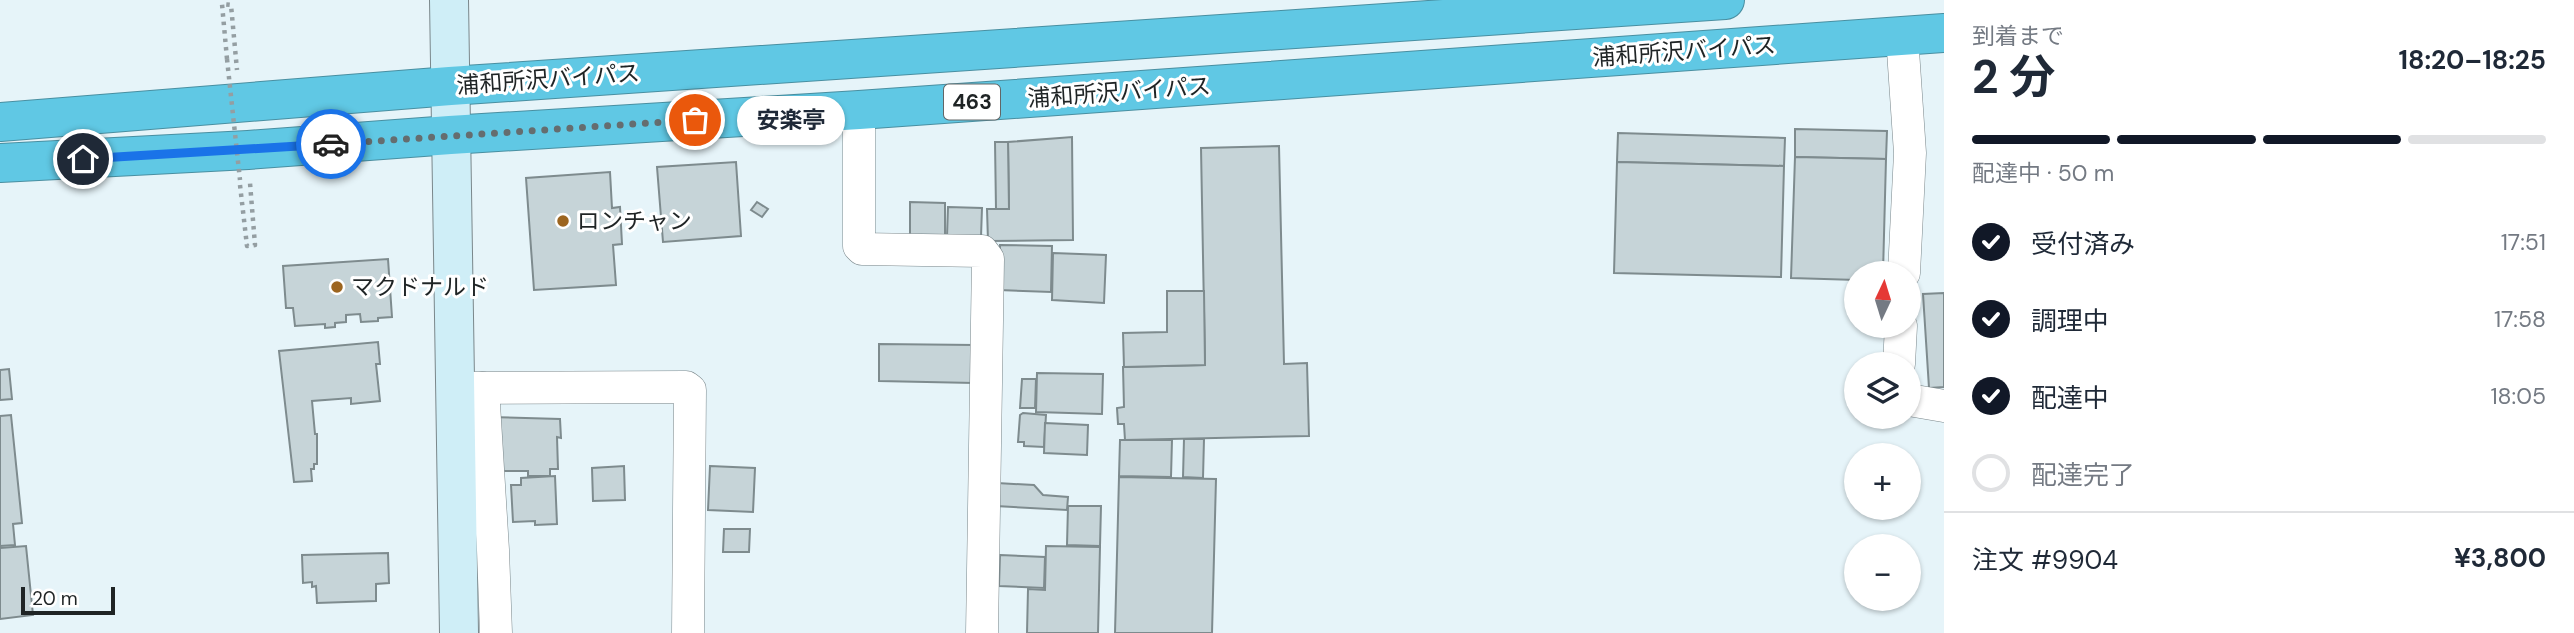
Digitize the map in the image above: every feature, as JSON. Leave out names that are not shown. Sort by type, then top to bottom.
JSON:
[{"type":"highway","name":"浦和所沢バイパス","points":[[0,122],[450,86],[1725,0]]},
{"type":"highway","name":"浦和所沢バイパス","points":[[0,163],[248,150],[859,110],[1944,33]]},
{"type":"street","points":[[449,0],[450,135],[469,388],[493,550],[496,633]]},
{"type":"street","points":[[1902,36],[1910,153],[1905,261]]},
{"type":"street","points":[[859,110],[859,246],[862,250],[982,251],[988,259],[982,633]]},
{"type":"street","points":[[469,388],[686,387],[690,390],[688,633]]},
{"type":"street","points":[[459,633],[469,388]]},
{"type":"street","points":[[1921,402],[1944,406]]},
{"type":"path","points":[[237,75],[231,5],[222,4],[247,246],[255,245],[249,174]]},
{"type":"building","points":[[1795,129],[1887,131],[1886,159],[1795,157]]},
{"type":"building","points":[[1618,133],[1785,138],[1784,166],[1617,162]]},
{"type":"building","points":[[1072,137],[1073,240],[988,241],[987,209],[1009,209],[1008,142]]},
{"type":"building","points":[[995,142],[1008,142],[1009,209],[996,209]]},
{"type":"building","points":[[1279,146],[1284,364],[1307,363],[1309,436],[1125,440],[1124,424],[1118,424],[1117,408],[1124,407],[1123,367],[1205,365],[1201,148]]},
{"type":"building","points":[[1795,157],[1886,159],[1883,261],[1844,261],[1844,280],[1791,278]]},
{"type":"building","points":[[736,162],[741,236],[663,242],[657,167]]},
{"type":"building","points":[[1617,162],[1784,166],[1781,277],[1614,273]]},
{"type":"building","points":[[610,172],[612,208],[620,207],[622,244],[613,245],[616,285],[534,290],[526,178]]},
{"type":"building","points":[[757,202],[768,209],[762,217],[751,210]]},
{"type":"building","points":[[910,202],[945,203],[945,237],[910,236]]},
{"type":"building","points":[[948,207],[982,208],[981,237],[947,236]]},
{"type":"building","points":[[1000,245],[1052,246],[1051,292],[999,290]]},
{"type":"building","points":[[1053,253],[1106,255],[1104,303],[1052,300]]},
{"type":"building","name":"マクドナルド","points":[[388,259],[392,317],[361,322],[360,314],[346,315],[346,322],[335,323],[335,327],[325,328],[325,324],[295,326],[293,308],[286,308],[283,266]]},
{"type":"building","points":[[1167,291],[1204,291],[1205,365],[1124,367],[1123,333],[1167,332]]},
{"type":"building","points":[[1944,293],[1944,387],[1929,388],[1923,294]]},
{"type":"building","points":[[378,342],[380,364],[376,364],[380,401],[351,404],[351,398],[312,401],[317,434],[317,464],[311,469],[312,481],[294,482],[279,351]]},
{"type":"building","points":[[879,344],[975,345],[974,383],[879,381]]},
{"type":"building","points":[[9,369],[12,399],[0,400],[0,370]]},
{"type":"building","points":[[1037,373],[1103,374],[1102,414],[1036,412]]},
{"type":"building","points":[[1022,379],[1036,379],[1035,408],[1020,408]]},
{"type":"building","points":[[11,415],[22,523],[13,524],[15,545],[0,546],[0,416]]},
{"type":"building","points":[[1020,415],[1046,415],[1044,447],[1024,446],[1024,442],[1018,442]]},
{"type":"building","points":[[489,417],[560,419],[561,438],[557,437],[558,469],[550,469],[550,476],[528,476],[528,471],[493,471]]},
{"type":"building","points":[[1045,423],[1088,425],[1087,455],[1044,453]]},
{"type":"building","points":[[1184,439],[1204,439],[1203,478],[1183,477]]},
{"type":"building","points":[[1120,440],[1172,440],[1171,477],[1119,476]]},
{"type":"building","points":[[624,466],[625,500],[593,501],[592,468]]},
{"type":"building","points":[[710,466],[755,468],[753,512],[708,510]]},
{"type":"building","points":[[555,476],[557,524],[513,522],[511,485],[521,485],[521,478]]},
{"type":"building","points":[[1119,477],[1216,479],[1212,633],[1115,633]]},
{"type":"building","points":[[997,483],[1034,485],[1043,495],[1068,497],[1067,510],[996,506]]},
{"type":"building","points":[[1068,506],[1101,506],[1100,546],[1067,545]]},
{"type":"building","points":[[724,529],[750,529],[749,552],[723,552]]},
{"type":"building","points":[[26,546],[33,615],[0,619],[0,548]]},
{"type":"building","points":[[1046,546],[1100,547],[1098,633],[1027,633],[1028,589],[1045,590]]},
{"type":"building","points":[[388,553],[389,583],[376,584],[376,601],[317,603],[316,586],[312,587],[312,582],[303,583],[302,555]]},
{"type":"building","points":[[1000,555],[1045,557],[1044,588],[999,586]]},
{"type":"way so far","points":[[331,144],[695,120]]},
{"type":"place","name":"安楽亭","points":[[695,120]]},
{"type":"place","name":"ロンチャン","points":[[563,221]]},
{"type":"place","name":"マクドナルド","points":[[337,287]]},
{"type":"route","points":[[83,159],[331,144]]}]
